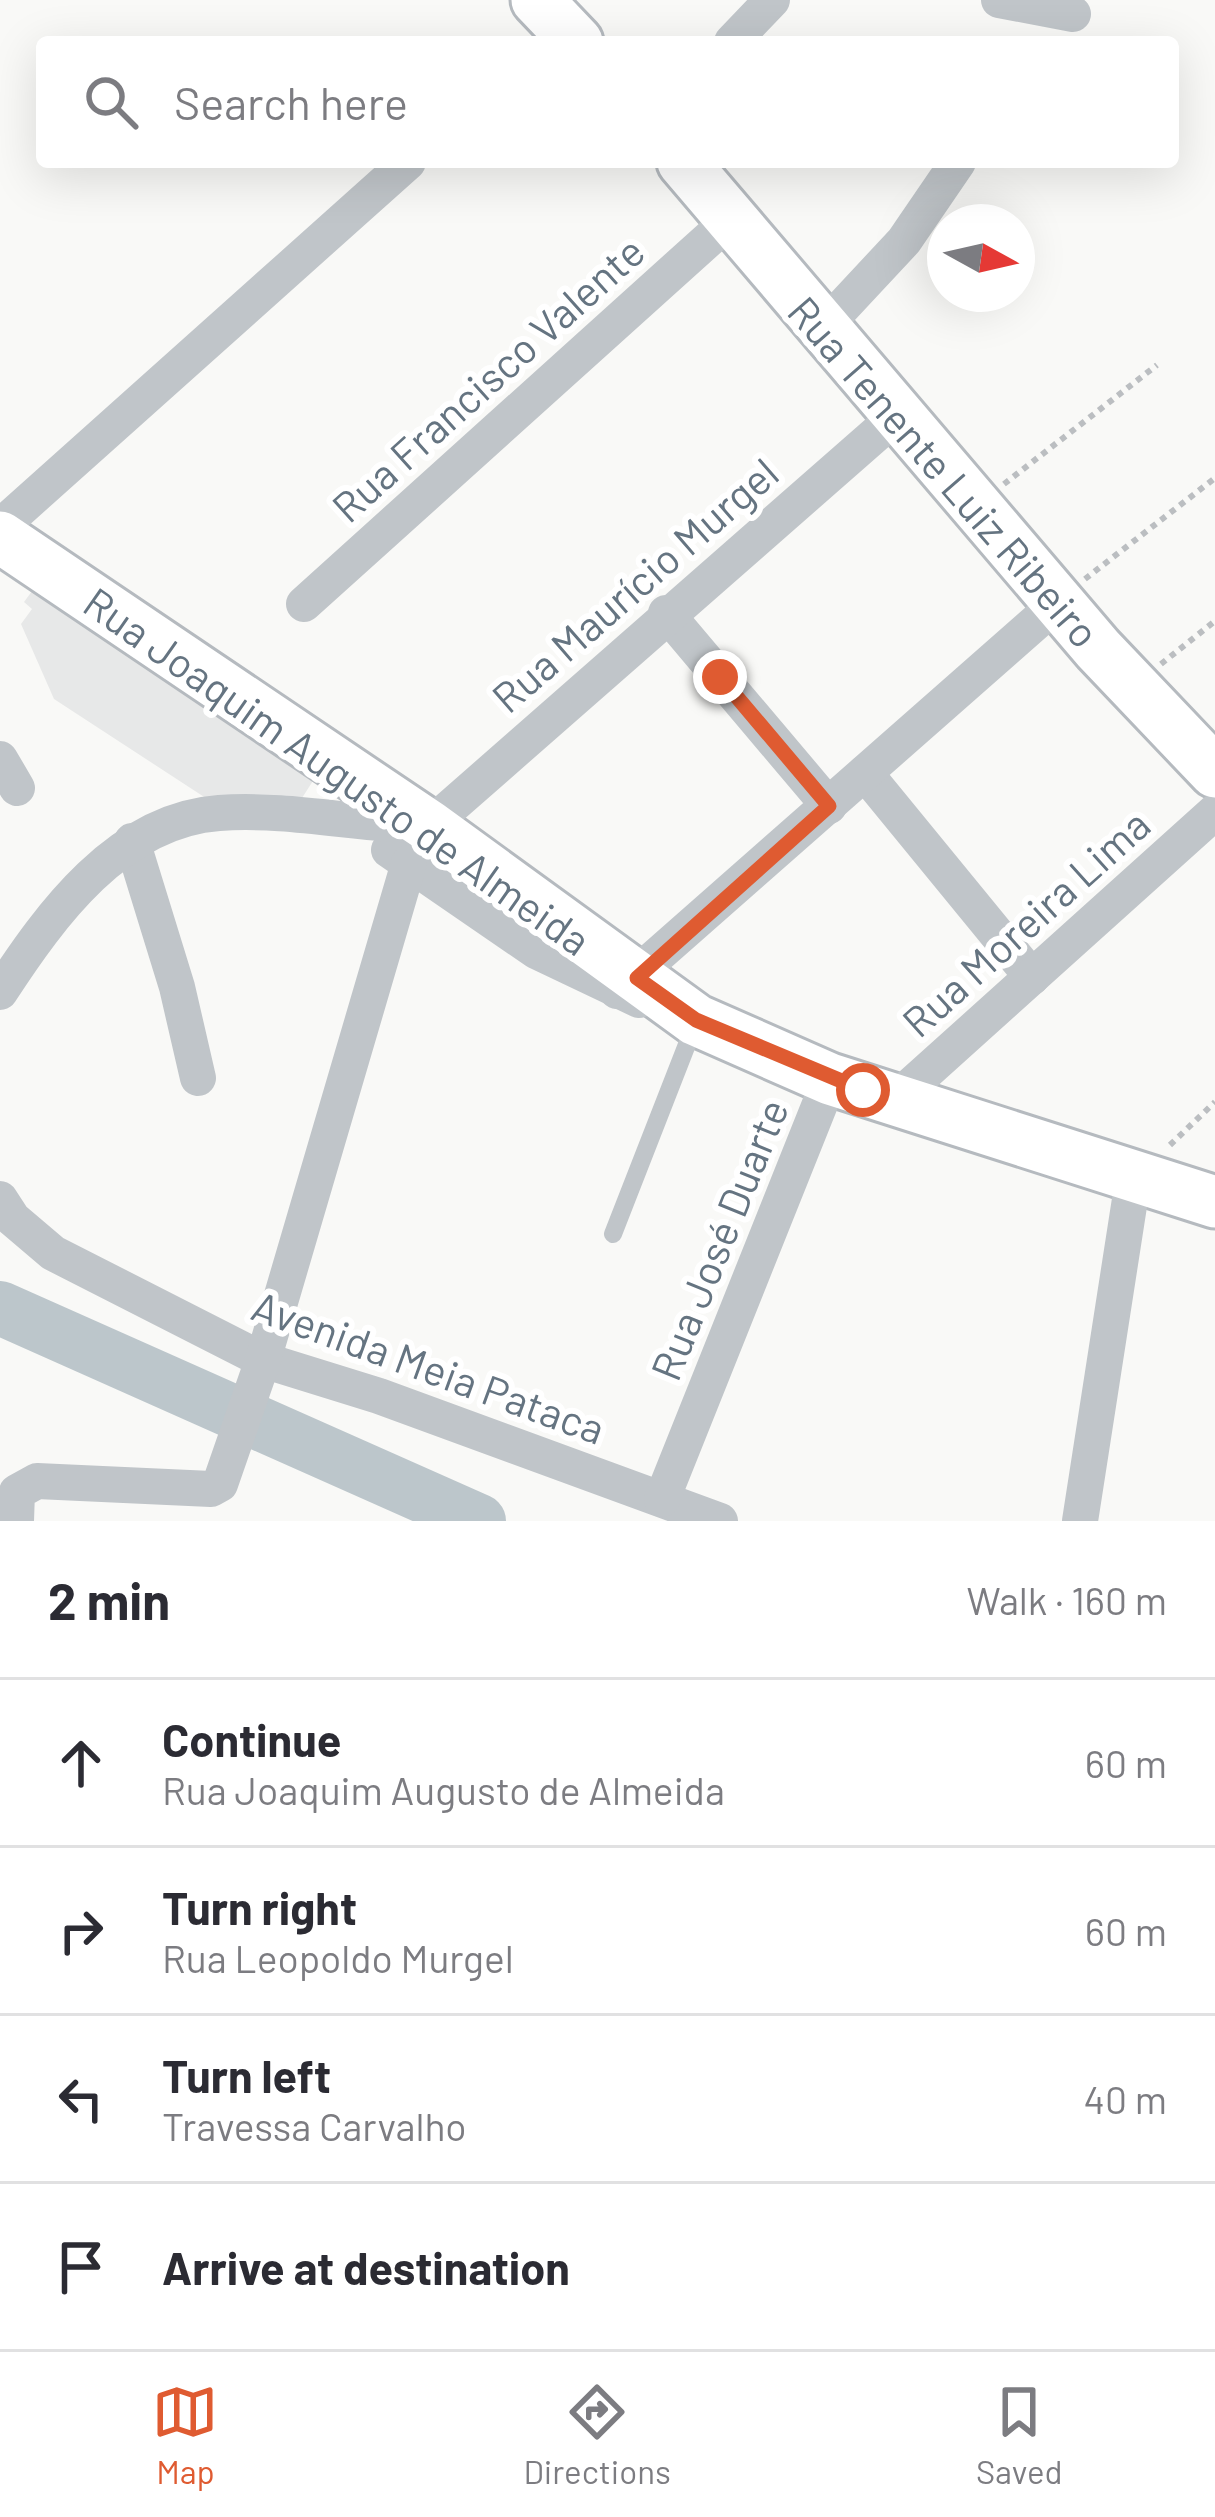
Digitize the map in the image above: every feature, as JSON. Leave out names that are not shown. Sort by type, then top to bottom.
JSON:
[{"type":"main road","name":"Rua Tenente Luiz Ribeiro","points":[[688,168],[821,330],[900,413],[1132,687],[1215,772]]},
{"type":"main road","name":"Rua Joaquim Augusto de Almeida","points":[[0,537],[419,844],[656,1000],[830,1079],[1133,1180],[1215,1202]]},
{"type":"street","points":[[738,36],[772,0]]},
{"type":"street","points":[[999,0],[1070,19]]},
{"type":"street","points":[[0,527],[401,168]]},
{"type":"street","points":[[821,330],[904,241],[954,168]]},
{"type":"street","name":"Rua Francisco Valente","points":[[304,604],[730,220]]},
{"type":"street","name":"Rua Maurício Murgel","points":[[419,844],[666,613],[900,413]]},
{"type":"street","points":[[656,1000],[829,806],[1060,601]]},
{"type":"street","points":[[666,613],[829,806]]},
{"type":"street","points":[[865,773],[1032,977]]},
{"type":"street","name":"Rua Moreira Lima","points":[[896,1100],[1215,812]]},
{"type":"street","points":[[0,992],[44,924],[132,841],[216,813],[345,822],[419,844],[220,1484],[211,1489],[37,1481],[16,1507]]},
{"type":"street","points":[[132,841],[177,987],[198,1078]]},
{"type":"street","name":"Rua José Duarte","points":[[662,1499],[830,1079]]},
{"type":"street","points":[[1080,1521],[1133,1180]]},
{"type":"street","name":"Avenida Meia Pataca","points":[[0,1199],[13,1219],[53,1253],[258,1373],[720,1521]]},
{"type":"lane","points":[[613,1234],[656,1000]]},
{"type":"path","points":[[978,505],[1157,365]]},
{"type":"path","points":[[1060,601],[1215,478]]},
{"type":"path","points":[[1132,687],[1215,621]]},
{"type":"path","points":[[1133,1180],[1215,1102]]},
{"type":"shaded area","points":[[35,587],[318,773],[302,798],[218,806],[54,699],[21,624],[32,609],[24,602]]},
{"type":"waterway","points":[[0,1308],[479,1521]]},
{"type":"route","points":[[720,677],[829,806],[637,978],[696,1020],[863,1090]]}]
